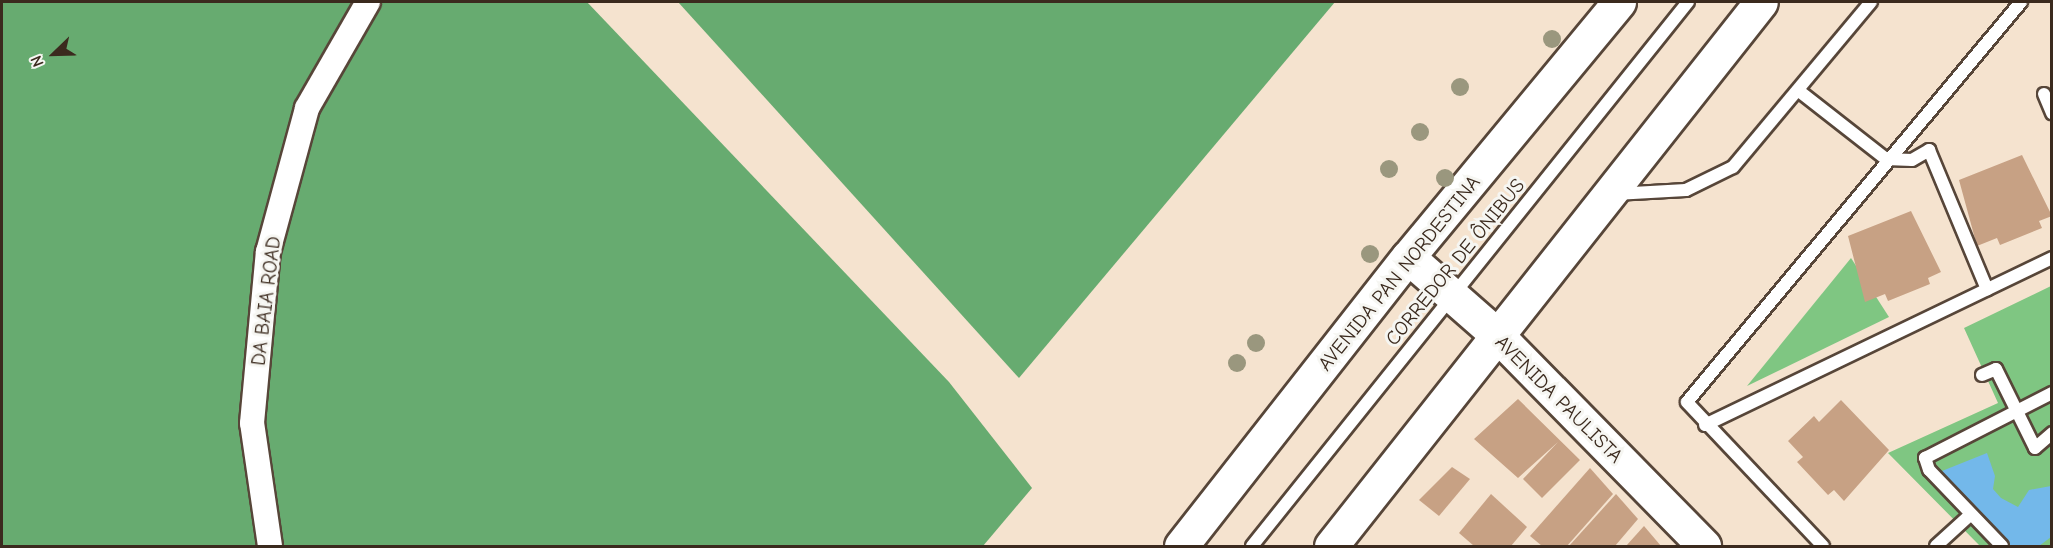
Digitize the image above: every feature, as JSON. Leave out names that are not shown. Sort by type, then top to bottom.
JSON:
[{"type":"main road","name":"AVENIDA PAN NORDESTINA","points":[[1182,546],[1408,257],[1619,2]]},
{"type":"main road","points":[[1331,546],[1496,334],[1761,2]]},
{"type":"main road","name":"AVENIDA PAULISTA","points":[[1408,257],[1450,297],[1496,334],[1704,546]]},
{"type":"street","name":"DA BAIA ROAD","points":[[270,546],[252,423],[268,252],[307,108],[368,2]]},
{"type":"lane","name":"CORREDOR DE ÔNIBUS","points":[[1252,546],[1688,2]]},
{"type":"lane","points":[[1607,194],[1686,190],[1708,183],[1733,167],[1799,92],[1871,2]]},
{"type":"lane","points":[[1823,546],[1705,425],[1687,402],[1886,159],[2021,2]]},
{"type":"lane","points":[[1799,92],[1886,159],[1912,160],[1929,150],[1987,289]]},
{"type":"lane","points":[[2044,94],[2052,113]]},
{"type":"lane","points":[[1705,425],[2052,258]]},
{"type":"lane","points":[[1982,375],[1995,369],[2035,448],[2052,433]]},
{"type":"lane","points":[[2002,546],[1929,470],[1925,458],[2052,393]]},
{"type":"lane","points":[[1936,546],[1971,514]]},
{"type":"green space","points":[[2,2],[587,2],[949,382],[1032,488],[983,546],[2,546]]},
{"type":"green space","points":[[678,2],[1335,2],[1019,378]]},
{"type":"green space","points":[[1851,258],[1889,317],[1747,386]]},
{"type":"green space","points":[[2051,286],[2051,546],[1980,546],[1888,453],[1998,403],[1964,328]]},
{"type":"water","points":[[1987,453],[1995,476],[1993,489],[2001,498],[2018,507],[2029,490],[2051,486],[2051,537],[2039,546],[2007,546],[1937,473]]},
{"type":"building","points":[[2022,155],[2052,216],[2039,221],[2042,228],[2000,245],[1997,238],[1977,246],[1959,180]]},
{"type":"building","points":[[1911,211],[1941,272],[1928,278],[1930,284],[1888,301],[1885,294],[1865,302],[1848,236]]},
{"type":"building","points":[[1518,399],[1580,460],[1542,498],[1523,479],[1558,442],[1518,478],[1474,439]]},
{"type":"building","points":[[1841,400],[1889,450],[1844,501],[1834,490],[1828,495],[1797,462],[1803,457],[1788,441],[1814,416],[1819,422]]},
{"type":"building","points":[[1452,467],[1470,479],[1439,516],[1419,500]]},
{"type":"building","points":[[1590,468],[1613,494],[1567,546],[1542,546],[1530,536]]},
{"type":"building","points":[[1491,494],[1527,527],[1511,546],[1474,546],[1459,533]]},
{"type":"building","points":[[1616,494],[1638,519],[1615,546],[1569,546]]},
{"type":"building","points":[[1644,526],[1661,546],[1626,546]]}]
